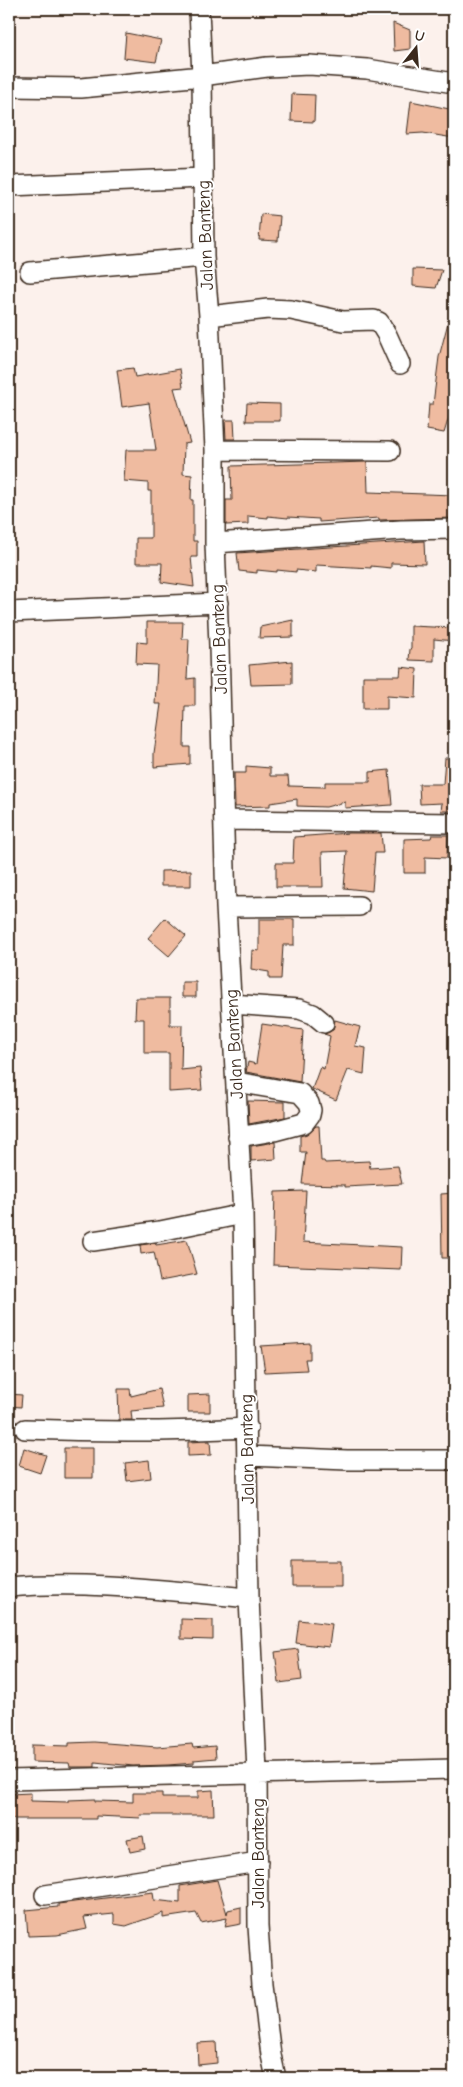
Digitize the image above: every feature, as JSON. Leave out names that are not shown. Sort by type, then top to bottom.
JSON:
[{"type":"street","name":"Jalan Banteng","points":[[199,9],[202,76],[204,257],[209,316],[215,450],[214,543],[218,603],[226,907],[243,1214],[248,1428],[249,1598],[257,1772],[258,1926],[262,1984],[271,2055],[276,2078]]},
{"type":"street","points":[[9,87],[81,88],[202,76],[268,67],[309,65],[367,69],[454,83]]},
{"type":"street","points":[[9,186],[203,178]]},
{"type":"street","points":[[30,272],[204,257]]},
{"type":"street","points":[[209,316],[268,309],[291,310],[343,321],[374,320],[379,322],[387,335],[400,364]]},
{"type":"street","points":[[215,450],[390,451]]},
{"type":"street","points":[[214,543],[401,530],[454,529]]},
{"type":"street","points":[[9,612],[218,603]]},
{"type":"street","points":[[225,820],[454,823]]},
{"type":"street","points":[[226,907],[359,906]]},
{"type":"street","points":[[232,1004],[299,1009],[313,1014],[324,1023]]},
{"type":"street","points":[[236,1082],[300,1094],[305,1097],[311,1110],[310,1116],[304,1123],[274,1131],[238,1137]]},
{"type":"street","points":[[93,1241],[160,1231],[243,1214]]},
{"type":"street","points":[[25,1429],[117,1432],[248,1428]]},
{"type":"street","points":[[248,1456],[347,1460],[454,1460]]},
{"type":"street","points":[[9,1587],[66,1585],[249,1598]]},
{"type":"street","points":[[9,1780],[164,1777],[257,1772],[454,1769]]},
{"type":"street","points":[[44,1895],[258,1862]]},
{"type":"building","points":[[393,23],[410,30],[410,49],[394,51]]},
{"type":"building","points":[[126,33],[161,40],[156,62],[124,58]]},
{"type":"building","points":[[292,94],[315,95],[314,122],[291,121]]},
{"type":"building","points":[[411,101],[454,110],[454,138],[423,133],[407,134]]},
{"type":"building","points":[[261,214],[280,216],[278,241],[259,240]]},
{"type":"building","points":[[413,269],[442,270],[436,288],[413,286]]},
{"type":"building","points":[[450,315],[454,316],[454,401],[444,433],[427,430],[429,404],[433,404],[439,357]]},
{"type":"building","points":[[133,368],[135,377],[180,369],[183,387],[174,388],[190,443],[184,444],[183,474],[192,475],[193,541],[197,541],[197,557],[191,557],[194,587],[161,582],[162,563],[136,563],[136,538],[151,538],[151,491],[148,491],[148,483],[124,481],[126,450],[156,450],[149,403],[122,407],[117,370]]},
{"type":"building","points":[[247,403],[280,404],[280,421],[246,421]]},
{"type":"building","points":[[225,420],[234,420],[235,439],[226,439]]},
{"type":"building","points":[[367,462],[368,492],[454,495],[454,518],[379,520],[379,518],[319,522],[319,519],[248,516],[248,524],[226,525],[226,500],[232,500],[231,466]]},
{"type":"building","points":[[424,541],[425,564],[391,563],[391,568],[316,565],[316,572],[257,570],[257,573],[239,571],[237,553]]},
{"type":"building","points":[[293,620],[293,637],[259,638],[260,627]]},
{"type":"building","points":[[147,622],[183,622],[182,639],[189,639],[187,679],[195,678],[195,706],[185,706],[184,747],[190,747],[190,764],[154,767],[154,753],[161,704],[155,704],[157,665],[136,664],[137,642],[147,643]]},
{"type":"building","points":[[411,626],[454,628],[454,641],[434,639],[434,661],[409,660]]},
{"type":"building","points":[[292,661],[292,684],[251,685],[249,665]]},
{"type":"building","points":[[401,667],[417,669],[416,698],[387,696],[387,709],[363,709],[363,676],[400,676]]},
{"type":"building","points":[[445,758],[454,758],[454,811],[441,811],[442,803],[420,804],[419,784],[443,784]]},
{"type":"building","points":[[246,766],[270,768],[270,776],[288,776],[289,786],[325,787],[325,782],[370,782],[370,772],[389,770],[392,805],[345,808],[345,802],[326,807],[297,806],[297,799],[270,803],[270,806],[235,807],[234,773],[246,773]]},
{"type":"building","points":[[381,833],[383,853],[375,853],[372,891],[344,888],[347,851],[322,852],[323,887],[276,887],[276,863],[293,863],[294,837]]},
{"type":"building","points":[[432,835],[448,835],[447,858],[425,857],[425,873],[404,873],[404,839],[431,838]]},
{"type":"building","points":[[191,870],[191,886],[161,886],[161,871]]},
{"type":"building","points":[[165,918],[186,936],[169,956],[148,938]]},
{"type":"building","points":[[259,919],[294,919],[294,945],[283,945],[281,979],[269,979],[269,972],[251,969],[252,950],[259,951]]},
{"type":"building","points":[[182,982],[196,982],[196,997],[182,997]]},
{"type":"building","points":[[136,998],[170,998],[170,1025],[182,1025],[181,1070],[200,1068],[202,1090],[169,1092],[169,1053],[144,1053],[144,1019],[135,1019]]},
{"type":"building","points":[[335,1020],[360,1027],[355,1046],[366,1048],[364,1074],[348,1070],[336,1100],[312,1089],[320,1067],[324,1069],[330,1036],[324,1034],[333,1030]]},
{"type":"building","points":[[262,1024],[303,1030],[300,1082],[246,1072],[248,1062],[256,1064]]},
{"type":"building","points":[[248,1101],[285,1102],[285,1117],[249,1124]]},
{"type":"building","points":[[316,1126],[319,1126],[321,1161],[325,1163],[369,1161],[370,1168],[398,1166],[402,1184],[345,1187],[345,1185],[302,1184],[306,1152],[300,1152],[300,1136],[307,1134]]},
{"type":"building","points":[[275,1142],[276,1159],[251,1161],[251,1146]]},
{"type":"building","points":[[306,1191],[303,1242],[402,1247],[401,1270],[273,1265],[275,1192]]},
{"type":"building","points":[[454,1193],[454,1258],[442,1258],[441,1194]]},
{"type":"building","points":[[187,1240],[197,1274],[160,1281],[154,1252],[141,1254],[140,1245],[155,1243],[156,1245]]},
{"type":"building","points":[[310,1343],[310,1359],[305,1359],[307,1370],[265,1372],[261,1346]]},
{"type":"building","points":[[118,1389],[130,1389],[131,1396],[159,1389],[163,1408],[131,1411],[132,1420],[119,1420]]},
{"type":"building","points":[[9,1394],[22,1395],[21,1407],[9,1406]]},
{"type":"building","points":[[210,1394],[210,1412],[188,1412],[188,1395]]},
{"type":"building","points":[[210,1441],[211,1455],[188,1456],[188,1442]]},
{"type":"building","points":[[24,1448],[46,1455],[40,1473],[19,1466]]},
{"type":"building","points":[[64,1448],[93,1448],[93,1478],[64,1478]]},
{"type":"building","points":[[149,1460],[151,1478],[127,1481],[125,1463]]},
{"type":"building","points":[[292,1561],[341,1561],[341,1587],[292,1587]]},
{"type":"building","points":[[181,1619],[213,1620],[213,1640],[181,1639]]},
{"type":"building","points":[[299,1620],[332,1624],[329,1647],[296,1643]]},
{"type":"building","points":[[298,1649],[302,1680],[279,1683],[275,1652]]},
{"type":"building","points":[[94,1742],[157,1747],[192,1744],[193,1748],[215,1746],[216,1758],[194,1760],[194,1763],[168,1765],[133,1766],[95,1762],[95,1767],[70,1767],[69,1763],[32,1762],[32,1745],[69,1746],[69,1743]]},
{"type":"building","points":[[213,1790],[214,1815],[140,1815],[141,1818],[96,1816],[96,1819],[9,1819],[9,1794],[31,1793],[31,1801],[68,1802],[68,1800],[95,1799],[95,1801],[133,1802],[133,1793],[162,1793],[162,1798],[198,1798],[198,1791]]},
{"type":"building","points":[[143,1836],[145,1849],[130,1852],[127,1839]]},
{"type":"building","points":[[217,1880],[227,1914],[228,1910],[241,1907],[241,1924],[225,1927],[227,1918],[201,1923],[196,1913],[163,1918],[163,1913],[126,1926],[114,1924],[114,1914],[84,1917],[87,1929],[57,1935],[28,1936],[26,1910],[58,1907],[58,1904],[153,1892],[154,1900],[180,1903],[180,1886]]},
{"type":"building","points":[[216,2042],[217,2063],[198,2065],[197,2043]]}]
